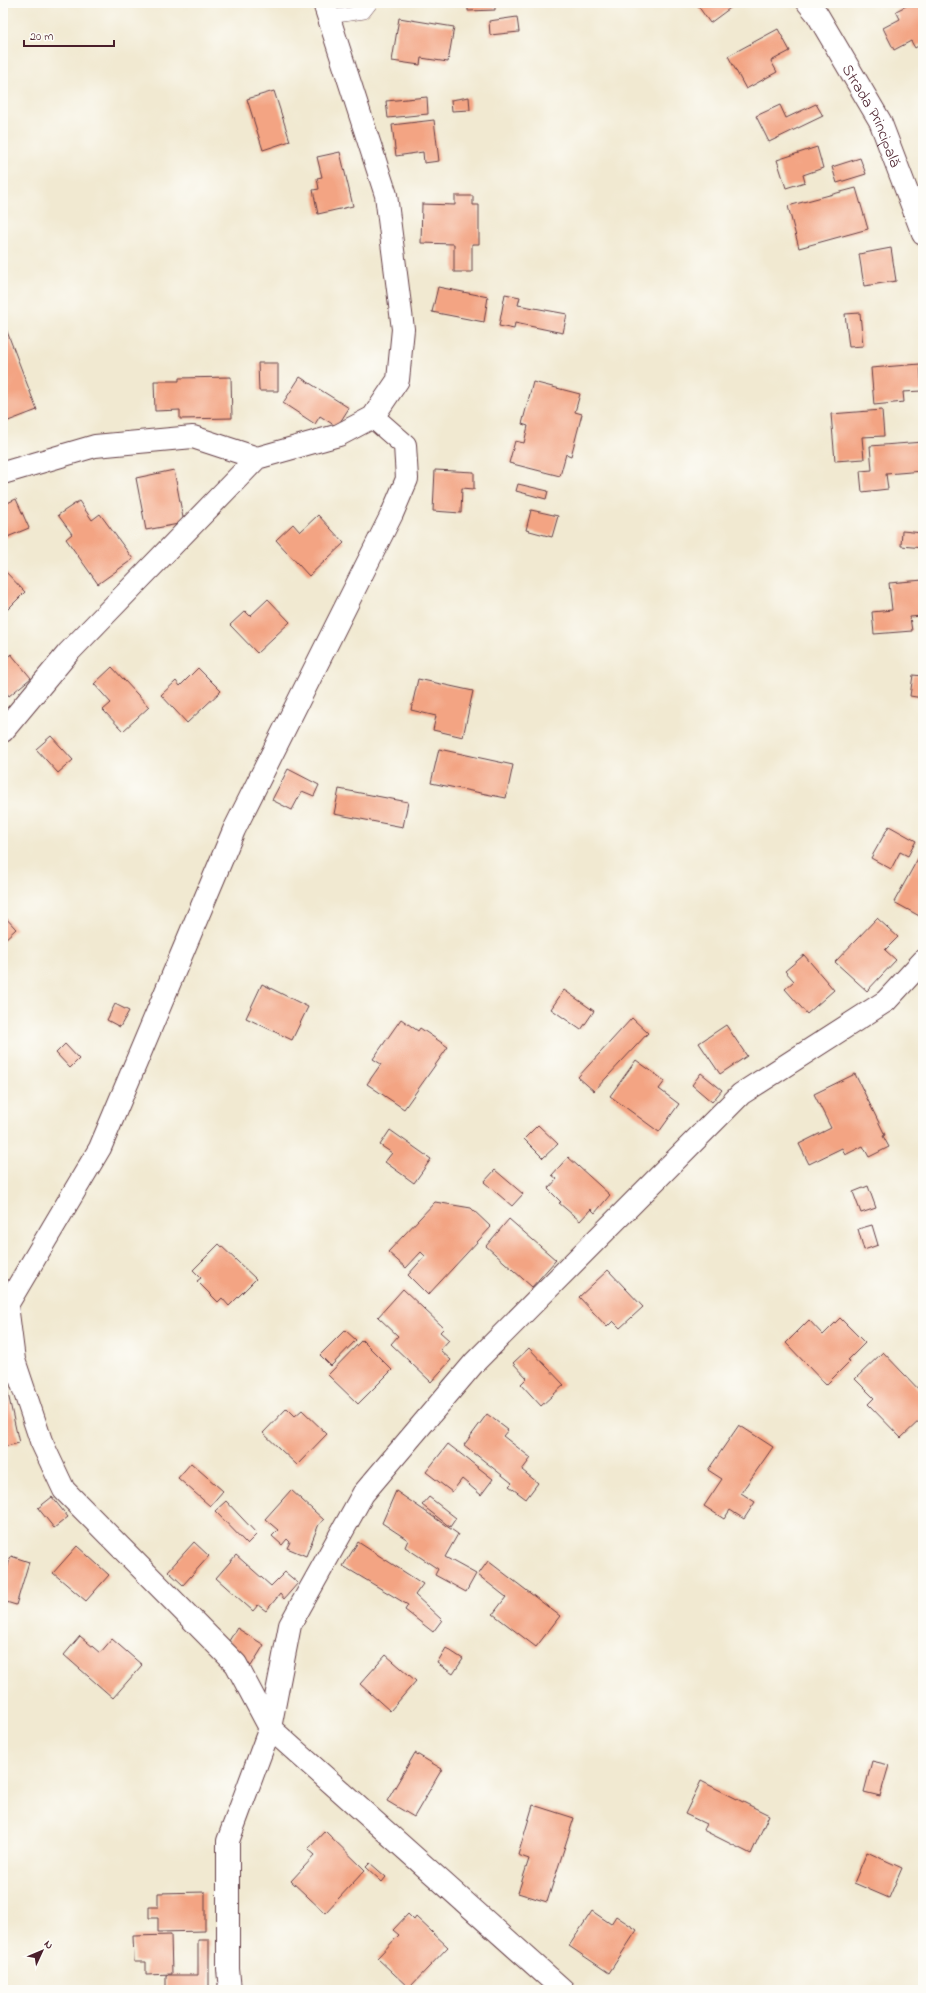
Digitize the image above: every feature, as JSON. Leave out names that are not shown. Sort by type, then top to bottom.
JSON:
[{"type":"street","name":"Strada Principală","points":[[808,3],[817,14],[880,121],[923,234]]},
{"type":"street","points":[[3,731],[68,653],[257,458],[339,435],[373,417],[398,380],[403,329],[386,195],[327,10]]},
{"type":"street","points":[[373,417],[405,445],[407,479],[392,514],[234,830],[100,1148],[5,1305],[14,1360],[41,1441],[64,1490],[236,1664],[270,1728],[563,1990]]},
{"type":"street","points":[[3,473],[94,446],[194,437],[257,458]]},
{"type":"street","points":[[230,1990],[228,1969],[228,1840],[270,1728],[290,1625],[363,1494],[474,1363],[742,1094],[886,1001],[923,961]]},
{"type":"lane","points":[[327,10],[364,12],[371,3]]},
{"type":"building","points":[[468,3],[495,3],[495,10],[468,11]]},
{"type":"building","points":[[696,3],[737,3],[710,23]]},
{"type":"building","points":[[912,3],[923,3],[923,43],[915,48],[911,41],[894,50],[883,28],[900,19],[896,11]]},
{"type":"building","points":[[517,17],[519,32],[490,35],[489,21]]},
{"type":"building","points":[[399,18],[454,27],[448,62],[421,58],[420,65],[392,61]]},
{"type":"building","points":[[778,29],[790,51],[771,61],[777,72],[746,89],[728,56]]},
{"type":"building","points":[[274,91],[290,141],[263,150],[247,99]]},
{"type":"building","points":[[427,97],[428,114],[388,118],[386,101]]},
{"type":"building","points":[[469,97],[470,110],[452,111],[451,100]]},
{"type":"building","points":[[816,104],[823,116],[769,142],[756,116],[780,105],[786,118]]},
{"type":"building","points":[[434,120],[439,161],[424,163],[423,152],[396,156],[392,125]]},
{"type":"building","points":[[817,147],[823,168],[803,175],[805,182],[786,188],[777,160]]},
{"type":"building","points":[[340,152],[353,206],[318,214],[313,190],[319,189],[317,178],[322,177],[317,157]]},
{"type":"building","points":[[860,158],[866,174],[837,183],[832,167]]},
{"type":"building","points":[[856,188],[868,229],[799,248],[788,206]]},
{"type":"building","points":[[455,196],[473,196],[473,205],[479,205],[479,244],[472,244],[472,272],[454,272],[454,244],[421,243],[422,204],[455,205]]},
{"type":"building","points":[[891,248],[896,281],[864,286],[859,254]]},
{"type":"building","points":[[438,287],[488,297],[484,322],[432,312]]},
{"type":"building","points":[[505,294],[520,297],[518,305],[567,314],[563,333],[515,323],[514,329],[499,326]]},
{"type":"building","points":[[860,313],[863,346],[849,347],[845,314]]},
{"type":"building","points":[[3,321],[37,410],[3,423]]},
{"type":"building","points":[[258,363],[278,363],[278,391],[259,391]]},
{"type":"building","points":[[920,364],[922,391],[903,392],[904,402],[874,405],[871,368]]},
{"type":"building","points":[[231,377],[232,418],[180,419],[180,410],[155,411],[154,381],[179,381],[179,378]]},
{"type":"building","points":[[300,377],[349,408],[337,427],[320,416],[315,424],[283,403]]},
{"type":"building","points":[[533,382],[580,394],[575,412],[582,414],[571,456],[566,454],[560,476],[509,463],[515,441],[524,443],[528,426],[522,424]]},
{"type":"building","points":[[882,410],[884,436],[862,437],[864,459],[835,461],[831,414]]},
{"type":"building","points":[[923,442],[923,471],[886,474],[888,489],[862,492],[860,471],[872,470],[870,446]]},
{"type":"building","points":[[174,470],[184,523],[146,530],[136,478]]},
{"type":"building","points":[[435,470],[474,472],[474,489],[462,488],[461,513],[433,511]]},
{"type":"building","points":[[518,484],[548,491],[546,499],[516,491]]},
{"type":"building","points":[[16,499],[29,528],[5,538],[3,533],[3,505]]},
{"type":"building","points":[[79,501],[92,520],[100,514],[133,559],[98,584],[66,539],[72,534],[58,515]]},
{"type":"building","points":[[531,510],[558,516],[552,537],[526,530]]},
{"type":"building","points":[[318,515],[344,543],[309,576],[276,540],[293,524],[300,532]]},
{"type":"building","points":[[902,531],[923,533],[923,548],[901,546]]},
{"type":"building","points":[[3,569],[25,592],[6,611],[3,607]]},
{"type":"building","points":[[923,580],[923,616],[910,617],[912,631],[874,634],[872,612],[892,610],[889,583]]},
{"type":"building","points":[[268,599],[290,622],[257,653],[230,625],[245,611],[250,616]]},
{"type":"building","points":[[11,654],[31,678],[9,696],[3,688],[3,661]]},
{"type":"building","points":[[112,667],[149,707],[123,731],[103,710],[111,703],[94,684]]},
{"type":"building","points":[[198,668],[221,691],[187,723],[161,695],[176,681],[180,686]]},
{"type":"building","points":[[913,675],[923,676],[923,698],[910,696]]},
{"type":"building","points":[[418,679],[473,691],[463,737],[433,730],[436,716],[411,710]]},
{"type":"building","points":[[51,736],[73,760],[58,773],[36,749]]},
{"type":"building","points":[[439,749],[513,765],[506,798],[431,783]]},
{"type":"building","points":[[288,769],[319,785],[314,796],[302,791],[292,810],[272,800]]},
{"type":"building","points":[[339,789],[408,802],[403,827],[334,814]]},
{"type":"building","points":[[889,826],[916,841],[908,856],[900,852],[891,869],[871,858]]},
{"type":"building","points":[[921,853],[923,854],[923,918],[894,902]]},
{"type":"building","points":[[3,915],[16,929],[3,941]]},
{"type":"building","points":[[877,918],[898,937],[885,950],[896,960],[867,991],[835,962]]},
{"type":"building","points":[[804,955],[834,990],[807,1014],[785,989],[794,981],[785,971]]},
{"type":"building","points":[[262,984],[308,1007],[292,1040],[246,1018]]},
{"type":"building","points":[[564,990],[594,1011],[581,1030],[551,1009]]},
{"type":"building","points":[[115,1004],[129,1011],[120,1027],[107,1020]]},
{"type":"building","points":[[632,1018],[648,1033],[594,1091],[578,1077]]},
{"type":"building","points":[[401,1019],[418,1031],[420,1028],[448,1047],[404,1109],[367,1084],[381,1064],[373,1059]]},
{"type":"building","points":[[726,1025],[747,1056],[720,1074],[699,1043]]},
{"type":"building","points":[[65,1044],[79,1059],[70,1068],[56,1053]]},
{"type":"building","points":[[636,1060],[665,1081],[659,1089],[679,1104],[659,1132],[610,1096]]},
{"type":"building","points":[[701,1073],[722,1090],[712,1102],[692,1085]]},
{"type":"building","points":[[855,1074],[885,1135],[883,1136],[889,1147],[869,1157],[863,1146],[845,1155],[842,1148],[809,1164],[799,1144],[831,1128],[814,1094]]},
{"type":"building","points":[[538,1125],[558,1144],[543,1158],[524,1139]]},
{"type":"building","points":[[390,1130],[431,1159],[414,1183],[385,1162],[392,1153],[380,1145]]},
{"type":"building","points":[[568,1157],[610,1195],[595,1213],[591,1209],[580,1221],[559,1203],[561,1202],[548,1189],[557,1179],[552,1175]]},
{"type":"building","points":[[495,1170],[523,1194],[512,1206],[484,1182]]},
{"type":"building","points":[[868,1186],[876,1208],[861,1213],[853,1192]]},
{"type":"building","points":[[435,1202],[471,1208],[491,1227],[428,1295],[408,1275],[425,1256],[421,1252],[406,1268],[388,1252]]},
{"type":"building","points":[[509,1219],[556,1260],[532,1287],[486,1246]]},
{"type":"building","points":[[872,1225],[878,1245],[864,1250],[858,1229]]},
{"type":"building","points":[[219,1244],[256,1279],[229,1306],[222,1298],[218,1302],[197,1281],[201,1278],[193,1270]]},
{"type":"building","points":[[608,1270],[643,1307],[620,1328],[613,1321],[607,1327],[579,1297]]},
{"type":"building","points":[[403,1289],[444,1328],[440,1332],[449,1340],[440,1350],[451,1360],[431,1382],[391,1344],[398,1336],[378,1317]]},
{"type":"building","points":[[840,1318],[865,1343],[848,1360],[850,1361],[826,1385],[786,1343],[809,1320],[823,1335]]},
{"type":"building","points":[[345,1330],[356,1340],[331,1366],[320,1355]]},
{"type":"building","points":[[362,1340],[392,1370],[358,1404],[328,1375]]},
{"type":"building","points":[[529,1348],[564,1385],[541,1406],[521,1384],[527,1378],[513,1363]]},
{"type":"building","points":[[883,1352],[923,1394],[923,1417],[901,1438],[868,1404],[874,1398],[855,1379]]},
{"type":"building","points":[[7,1389],[19,1443],[3,1447],[3,1390]]},
{"type":"building","points":[[287,1408],[295,1416],[302,1410],[327,1434],[297,1465],[263,1433]]},
{"type":"building","points":[[487,1414],[508,1430],[503,1436],[531,1458],[522,1470],[538,1483],[526,1499],[509,1486],[512,1483],[464,1445]]},
{"type":"building","points":[[739,1425],[773,1447],[741,1493],[755,1502],[744,1519],[730,1510],[724,1519],[704,1506],[722,1479],[708,1470]]},
{"type":"building","points":[[448,1444],[493,1479],[481,1495],[462,1479],[452,1492],[426,1472]]},
{"type":"building","points":[[191,1463],[223,1491],[210,1506],[178,1478]]},
{"type":"building","points":[[291,1490],[324,1520],[319,1524],[306,1556],[287,1548],[290,1542],[287,1539],[282,1545],[272,1536],[278,1530],[265,1519]]},
{"type":"building","points":[[396,1491],[458,1534],[445,1557],[476,1574],[466,1592],[435,1575],[438,1569],[405,1547],[408,1540],[382,1523]]},
{"type":"building","points":[[52,1497],[68,1517],[54,1528],[38,1508]]},
{"type":"building","points":[[429,1497],[456,1518],[450,1527],[422,1505]]},
{"type":"building","points":[[226,1501],[257,1534],[247,1544],[215,1511]]},
{"type":"building","points":[[194,1542],[209,1556],[183,1585],[168,1571]]},
{"type":"building","points":[[358,1542],[423,1584],[415,1595],[442,1620],[433,1632],[405,1610],[408,1605],[343,1566]]},
{"type":"building","points":[[77,1546],[109,1575],[86,1601],[53,1573]]},
{"type":"building","points":[[236,1555],[271,1586],[285,1572],[298,1583],[284,1599],[280,1594],[266,1611],[258,1605],[253,1611],[216,1578]]},
{"type":"building","points":[[11,1556],[29,1562],[16,1605],[3,1601],[3,1582]]},
{"type":"building","points":[[488,1561],[560,1616],[536,1647],[493,1614],[506,1597],[478,1575]]},
{"type":"building","points":[[237,1628],[264,1645],[251,1666],[224,1649]]},
{"type":"building","points":[[80,1636],[100,1653],[112,1639],[142,1665],[113,1698],[64,1655]]},
{"type":"building","points":[[446,1648],[463,1659],[453,1674],[437,1663]]},
{"type":"building","points":[[386,1655],[416,1681],[390,1711],[360,1684]]},
{"type":"building","points":[[415,1753],[442,1769],[414,1817],[387,1801]]},
{"type":"building","points":[[872,1761],[889,1765],[880,1796],[864,1792]]},
{"type":"building","points":[[701,1781],[769,1815],[751,1854],[703,1830],[706,1824],[685,1814]]},
{"type":"building","points":[[533,1805],[574,1818],[547,1902],[518,1893],[529,1859],[518,1855]]},
{"type":"building","points":[[325,1831],[365,1870],[325,1913],[291,1881],[315,1855],[308,1849]]},
{"type":"building","points":[[867,1852],[902,1868],[889,1898],[854,1883]]},
{"type":"building","points":[[370,1863],[386,1877],[382,1882],[366,1867]]},
{"type":"building","points":[[205,1892],[205,1931],[158,1932],[158,1918],[149,1918],[149,1907],[158,1907],[158,1893]]},
{"type":"building","points":[[592,1911],[611,1924],[616,1916],[637,1930],[609,1973],[569,1946]]},
{"type":"building","points":[[408,1914],[414,1920],[416,1917],[448,1947],[409,1988],[377,1958],[399,1935],[393,1930]]},
{"type":"building","points":[[171,1935],[172,1974],[146,1975],[146,1962],[134,1962],[133,1936]]},
{"type":"building","points":[[198,1940],[209,1940],[209,1990],[166,1990],[166,1975],[198,1975]]}]
